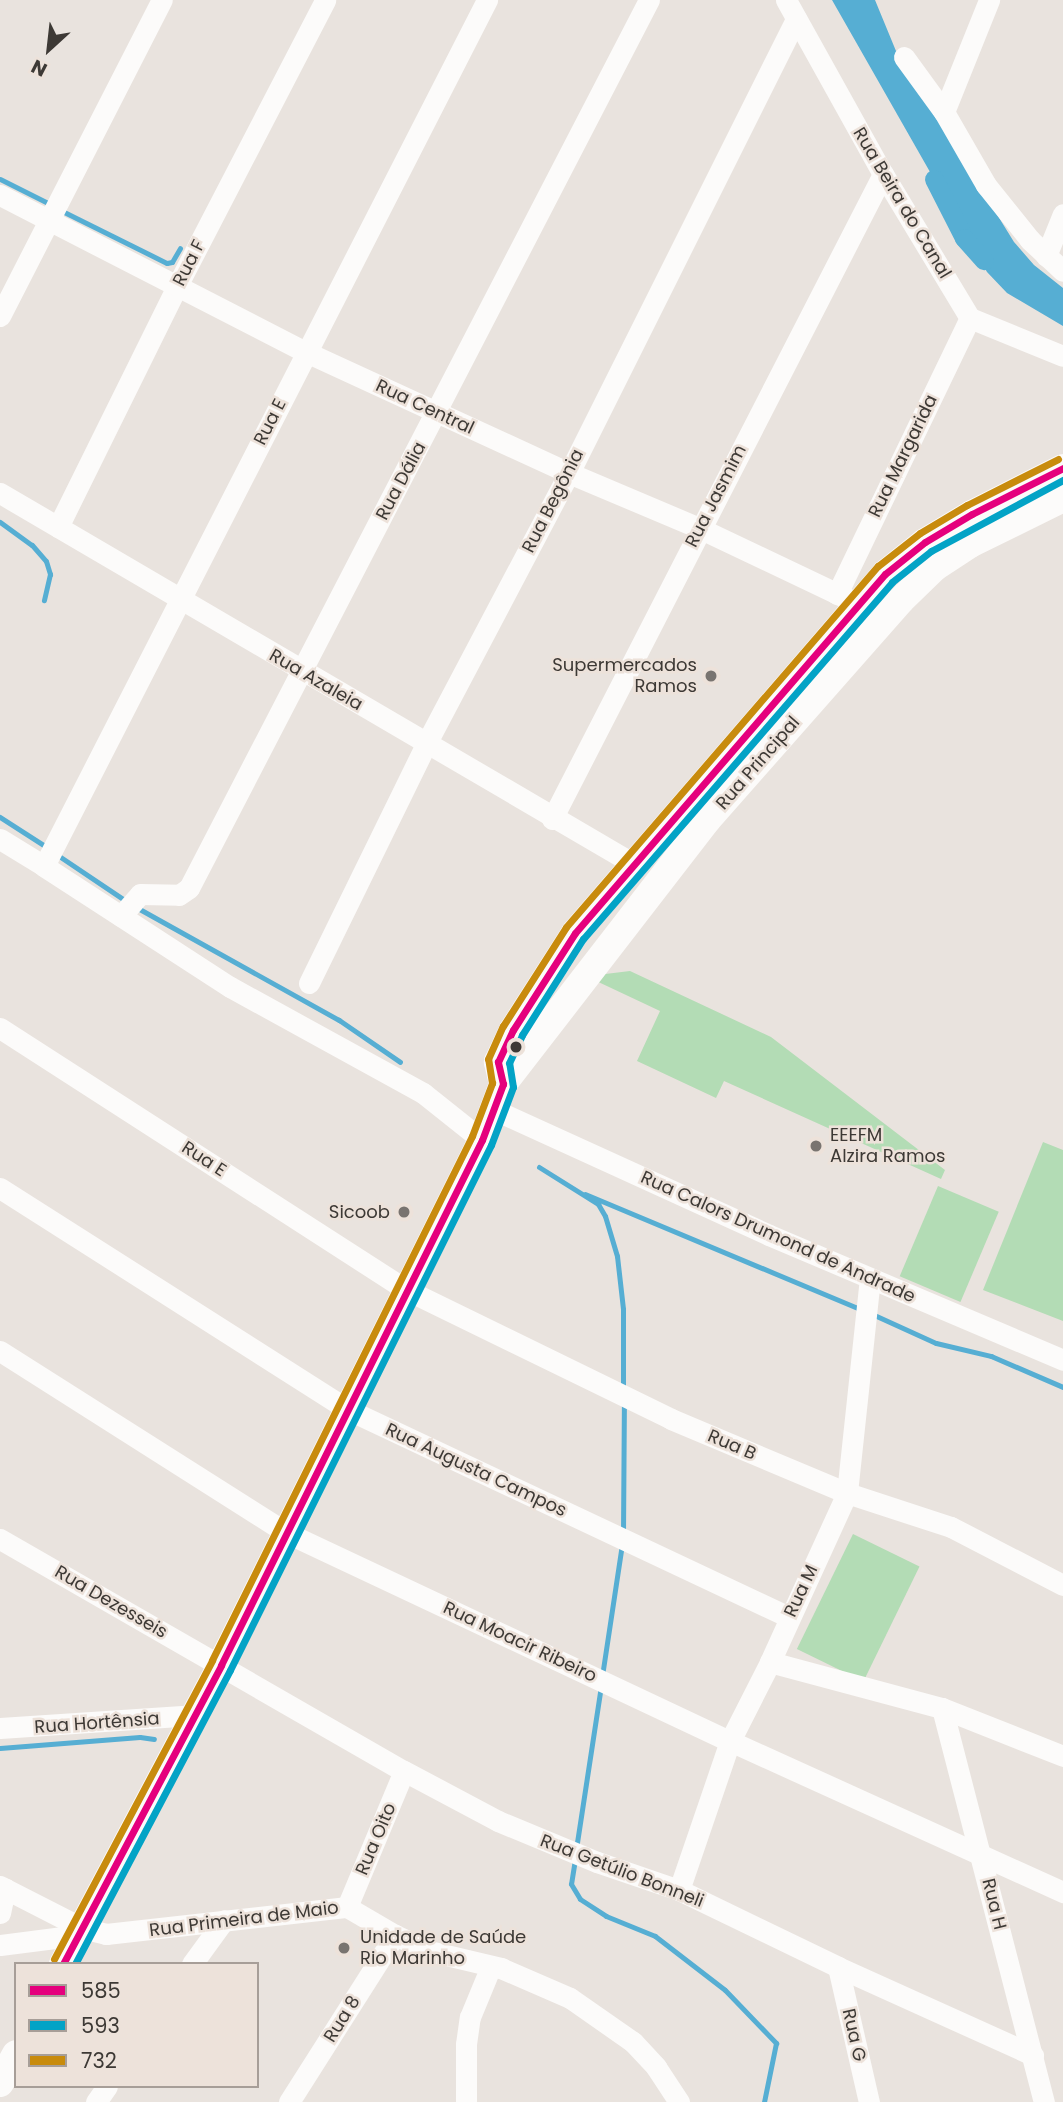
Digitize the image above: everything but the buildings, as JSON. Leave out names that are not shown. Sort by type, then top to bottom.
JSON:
[{"type":"main road","name":"Rua Principal","points":[[491,1116],[498,1062],[513,1030],[575,933],[848,599],[925,542],[1063,468]]},
{"type":"main road","name":"Rua Principal","points":[[64,1962],[221,1665],[285,1532],[349,1410],[491,1116],[707,820],[901,600],[936,567],[970,544],[1063,498]]},
{"type":"main road","points":[[0,2083],[14,2057]]},
{"type":"street","points":[[0,316],[162,0]]},
{"type":"street","name":"Rua F","points":[[58,527],[177,286],[325,0]]},
{"type":"street","name":"Rua E","points":[[49,856],[487,0]]},
{"type":"street","name":"Rua Dália","points":[[126,908],[145,893],[179,895],[188,888],[649,0]]},
{"type":"street","name":"Rua Beira do Canal","points":[[786,0],[883,174],[970,318]]},
{"type":"street","points":[[944,112],[989,0]]},
{"type":"street","name":"Rua Begônia","points":[[309,983],[426,744],[569,473],[796,19]]},
{"type":"street","points":[[904,57],[944,112],[986,185],[1014,222],[1063,271]]},
{"type":"street","name":"Rua Jasmim","points":[[552,819],[883,174]]},
{"type":"street","name":"Rua Central","points":[[0,195],[306,352],[569,473],[699,528],[848,599]]},
{"type":"street","points":[[1046,256],[1063,214]]},
{"type":"street","points":[[970,318],[1063,356]]},
{"type":"street","name":"Rua Margarida","points":[[848,599],[970,318]]},
{"type":"street","name":"Rua Azaleia","points":[[0,494],[552,819],[634,864]]},
{"type":"street","name":"Rua Calors Drumond de Andrade","points":[[0,839],[49,856],[126,908],[230,987],[423,1093],[491,1116],[1063,1360]]},
{"type":"street","name":"Rua E","points":[[0,1028],[407,1290]]},
{"type":"street","name":"Rua Augusta Campos","points":[[0,1188],[349,1410],[788,1617]]},
{"type":"street","name":"Rua M","points":[[679,1890],[730,1741],[770,1662],[788,1617],[847,1493],[870,1279]]},
{"type":"street","name":"Rua B","points":[[407,1290],[671,1419],[847,1493],[951,1527],[1063,1585]]},
{"type":"street","name":"Rua Moacir Ribeiro","points":[[0,1351],[285,1532],[730,1741],[1063,1892]]},
{"type":"street","name":"Rua Dezesseis","points":[[0,1539],[221,1665]]},
{"type":"street","points":[[770,1662],[942,1708],[1063,1756]]},
{"type":"street","name":"Rua Getúlio Bonneli","points":[[221,1665],[404,1771],[498,1821],[597,1862],[679,1890],[838,1967],[1033,2055]]},
{"type":"street","name":"Rua H","points":[[942,1708],[1044,2102]]},
{"type":"street","name":"Rua Hortênsia","points":[[0,1728],[194,1715]]},
{"type":"street","name":"Rua Oito","points":[[347,1907],[404,1771]]},
{"type":"street","points":[[0,1913],[3,1887],[80,1932]]},
{"type":"street","name":"Rua Primeira de Maio","points":[[80,1932],[121,1934],[347,1907],[429,1951],[491,1966],[533,1980],[570,1998],[633,2042],[656,2067],[679,2102]]},
{"type":"street","points":[[194,1962],[225,1920]]},
{"type":"street","points":[[0,1945],[80,1932]]},
{"type":"street","name":"Rua 8","points":[[289,2102],[395,1935]]},
{"type":"street","points":[[466,2102],[466,2044],[470,2017],[491,1966]]},
{"type":"street","name":"Rua G","points":[[838,1967],[869,2102]]},
{"type":"green space","points":[[630,971],[771,1037],[945,1170],[941,1179],[724,1081],[716,1098],[637,1061],[660,1011],[592,979],[597,975]]},
{"type":"green space","points":[[1043,1142],[1063,1150],[1063,1321],[983,1290]]},
{"type":"green space","points":[[938,1186],[999,1212],[960,1302],[900,1276]]},
{"type":"green space","points":[[853,1534],[920,1566],[863,1681],[797,1649]]},
{"type":"water","points":[[832,0],[875,0],[896,51],[1014,242],[1034,265],[1063,288],[1063,326],[1007,293],[987,272]]},
{"type":"waterway","points":[[0,179],[52,205]]},
{"type":"waterway","points":[[934,179],[964,238],[984,260]]},
{"type":"waterway","points":[[60,210],[167,263],[172,262],[180,248]]},
{"type":"waterway","points":[[0,522],[32,545],[46,561],[50,574],[44,600]]},
{"type":"waterway","points":[[0,817],[48,848]]},
{"type":"waterway","points":[[56,854],[126,901]]},
{"type":"waterway","points":[[134,906],[339,1020],[400,1062]]},
{"type":"waterway","points":[[539,1167],[598,1204],[605,1216],[617,1256],[623,1309],[623,1391]]},
{"type":"waterway","points":[[585,1194],[860,1309]]},
{"type":"waterway","points":[[872,1314],[936,1343],[991,1356],[1063,1387]]},
{"type":"waterway","points":[[623,1534],[624,1401]]},
{"type":"waterway","points":[[602,1676],[622,1544]]},
{"type":"waterway","points":[[576,1849],[601,1686]]},
{"type":"waterway","points":[[0,1748],[140,1737],[154,1739]]},
{"type":"waterway","points":[[575,1859],[571,1884],[580,1899],[606,1916],[655,1936],[725,1990],[776,2043],[764,2102]]},
{"type":"transit line","name":"732","points":[[54,1959],[212,1660],[472,1136],[492,1083],[488,1059],[503,1026],[566,927],[878,566],[920,533],[967,505],[1058,459]]},
{"type":"transit line","name":"585","points":[[64,1962],[221,1665],[482,1140],[503,1084],[498,1062],[513,1030],[575,933],[885,574],[925,542],[972,514],[1063,468]]},
{"type":"transit line","name":"593","points":[[76,1962],[230,1670],[491,1145],[513,1087],[509,1063],[522,1035],[583,939],[892,582],[931,551],[1063,480]]},
{"type":"place","name":"Supermercados Ramos","points":[[711,676]]},
{"type":"place","name":"EEEFM Alzira Ramos","points":[[816,1146]]},
{"type":"place","name":"Sicoob","points":[[404,1212]]},
{"type":"place","name":"Unidade de Saúde Rio Marinho","points":[[344,1948]]}]
